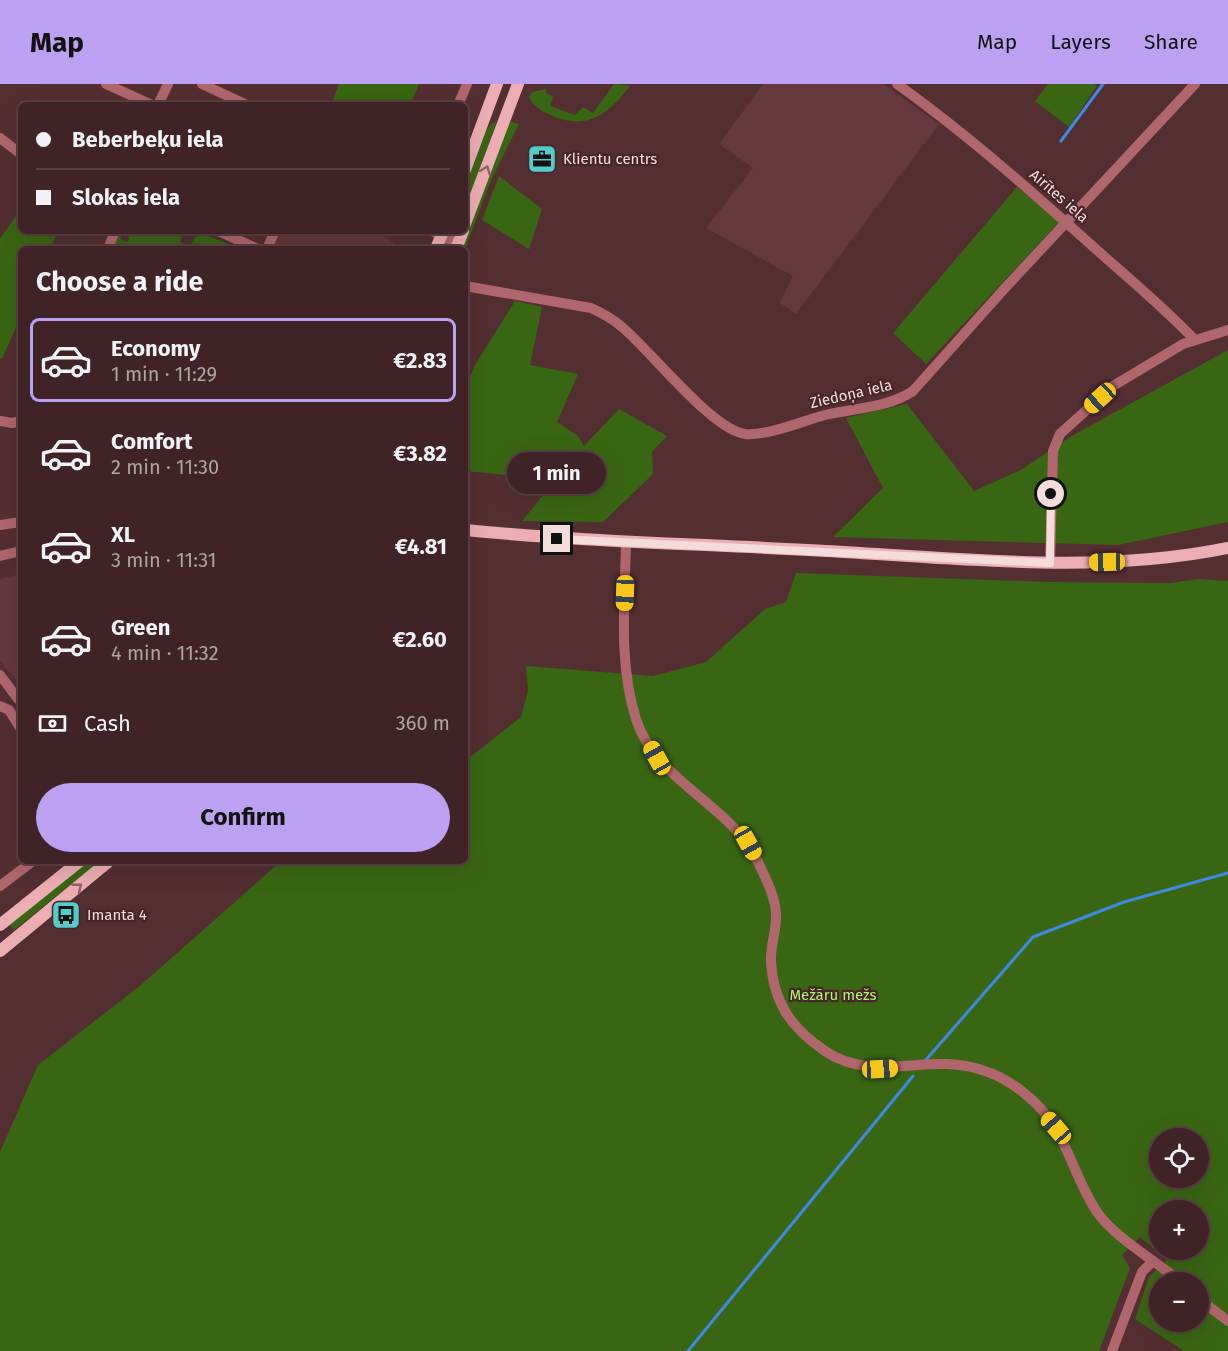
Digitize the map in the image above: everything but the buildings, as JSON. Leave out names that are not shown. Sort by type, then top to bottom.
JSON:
[{"type":"main road","points":[[468,157],[497,84]]},
{"type":"main road","points":[[468,217],[518,84]]},
{"type":"main road","points":[[468,530],[626,542],[1050,563],[1126,562],[1228,548]]},
{"type":"main road","points":[[0,925],[76,864]]},
{"type":"main road","points":[[0,951],[105,864]]},
{"type":"street","points":[[106,84],[145,102]]},
{"type":"street","points":[[159,102],[168,84]]},
{"type":"street","points":[[202,84],[241,102]]},
{"type":"street","points":[[459,102],[467,84]]},
{"type":"street","name":"Airītes iela","points":[[897,84],[952,123],[1166,310],[1194,339]]},
{"type":"street","name":"Ziedoņa iela","points":[[468,287],[591,308],[600,312],[622,327],[722,423],[734,431],[759,433],[840,411],[898,400],[913,391],[1195,84]]},
{"type":"street","points":[[0,138],[18,153]]},
{"type":"street","points":[[0,146],[18,153]]},
{"type":"street","points":[[225,234],[251,246]]},
{"type":"street","points":[[440,234],[457,246]]},
{"type":"street","points":[[1050,563],[1053,452],[1060,434],[1113,386],[1194,339],[1228,330]]},
{"type":"street","points":[[0,421],[18,422]]},
{"type":"street","points":[[0,525],[18,522]]},
{"type":"street","points":[[626,542],[625,654],[630,699],[637,723],[657,758],[723,816],[748,843],[756,858],[770,888],[776,915],[771,960],[777,999],[800,1031],[827,1052],[853,1065],[880,1069],[948,1064],[979,1069],[1005,1078],[1031,1098],[1056,1128],[1098,1214],[1168,1272]]},
{"type":"street","points":[[0,556],[18,552]]},
{"type":"street","points":[[0,675],[18,695]]},
{"type":"street","points":[[18,698],[4,708],[18,725]]},
{"type":"street","points":[[0,886],[29,864]]},
{"type":"street","points":[[1112,1351],[1142,1272],[1153,1261]]},
{"type":"street","points":[[1209,1306],[1228,1321]]},
{"type":"shaded area","points":[[763,84],[883,84],[939,124],[796,314],[780,303],[793,276],[706,228],[753,168],[719,144]]},
{"type":"shaded area","points":[[280,234],[382,234],[397,246],[274,246]]},
{"type":"shaded area","points":[[18,575],[18,682],[0,661],[0,579]]},
{"type":"green space","points":[[339,84],[419,84],[411,102],[332,102]]},
{"type":"green space","points":[[614,84],[630,86],[606,111],[588,120],[567,121],[555,117],[537,107],[529,97],[532,92],[546,89],[546,93],[553,97],[550,106],[575,115],[583,107],[593,113]]},
{"type":"green space","points":[[1048,84],[1094,84],[1097,86],[1069,127],[1035,101]]},
{"type":"green space","points":[[496,121],[468,200],[468,183],[473,160],[489,127]]},
{"type":"green space","points":[[509,121],[519,124],[492,178],[466,246],[463,246]]},
{"type":"green space","points":[[499,176],[542,209],[529,249],[482,220]]},
{"type":"green space","points":[[1017,187],[1060,221],[926,364],[893,333]]},
{"type":"green space","points":[[18,213],[18,234],[57,234],[51,246],[18,246],[18,323],[2,359],[0,358],[0,239]]},
{"type":"green space","points":[[120,234],[122,234],[120,239],[128,242],[129,234],[183,234],[180,242],[190,246],[114,246]]},
{"type":"green space","points":[[203,234],[233,246],[190,246],[195,237]]},
{"type":"green space","points":[[515,301],[542,307],[530,365],[578,374],[557,422],[578,436],[584,446],[619,409],[667,436],[652,452],[653,474],[603,522],[522,521],[563,471],[529,455],[517,476],[468,471],[468,382],[475,365]]},
{"type":"green space","points":[[1228,350],[1228,522],[1118,545],[833,537],[883,488],[846,418],[907,404],[974,491],[1021,470],[1070,437]]},
{"type":"green space","name":"Mežāru mežs","points":[[796,573],[1049,582],[1170,583],[1199,579],[1228,581],[1228,1351],[1184,1351],[1155,1332],[1209,1332],[1209,1272],[1154,1272],[1167,1260],[1209,1260],[1209,1200],[1149,1200],[1149,1245],[1140,1237],[1122,1255],[1130,1268],[1099,1351],[0,1351],[0,1152],[38,1065],[141,985],[278,864],[468,864],[468,759],[521,717],[528,691],[526,666],[653,676],[706,662],[765,609],[786,602]]},
{"type":"green space","points":[[83,864],[96,864],[14,930],[9,924]]},
{"type":"green space","name":"Mežāru mežs","points":[[1149,1277],[1149,1328],[1135,1319]]},
{"type":"waterway","points":[[1061,141],[1103,84]]},
{"type":"waterway","points":[[925,1061],[1033,937],[1124,902],[1228,873]]},
{"type":"waterway","points":[[688,1351],[913,1076]]},
{"type":"place","name":"Klientu centrs","points":[[542,159]]},
{"type":"place","name":"Imanta 4","points":[[66,915]]},
{"type":"route","points":[[557,539],[766,547],[1050,563],[1051,494]]}]
